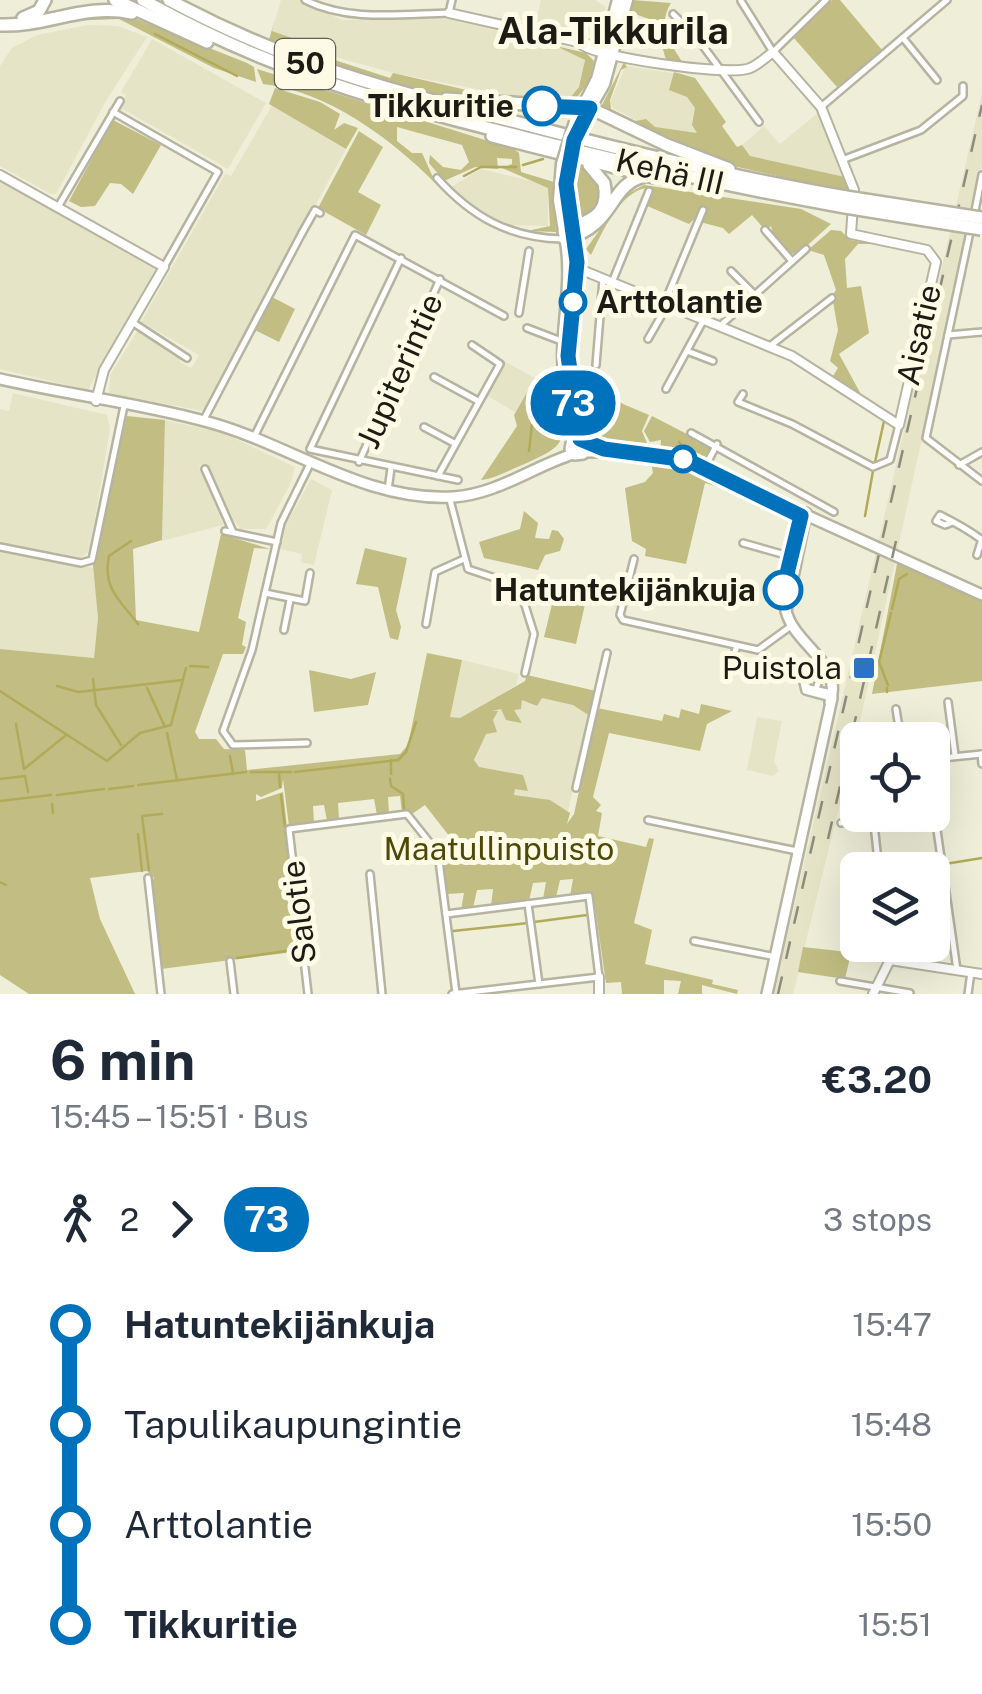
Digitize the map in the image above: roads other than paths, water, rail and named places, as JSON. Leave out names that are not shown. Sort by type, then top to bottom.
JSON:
[{"type":"highway","points":[[0,21],[30,16],[46,0]]},
{"type":"highway","points":[[115,0],[236,55],[269,64]]},
{"type":"highway","name":"Kehä III","points":[[143,0],[269,64],[374,100],[705,181],[982,218]]},
{"type":"highway","name":"Kehä III","points":[[169,0],[235,34],[376,88],[650,158],[981,229]]},
{"type":"highway","points":[[186,0],[235,34]]},
{"type":"highway","points":[[0,21],[25,25],[91,9],[151,18]]},
{"type":"highway","points":[[376,88],[500,105],[587,107],[694,157],[780,186]]},
{"type":"highway","points":[[476,126],[601,176],[606,196],[593,221],[568,234]]},
{"type":"highway","points":[[570,163],[705,181]]},
{"type":"highway","points":[[568,234],[599,224],[625,186],[650,176]]},
{"type":"main road","points":[[609,52],[618,0]]},
{"type":"main road","points":[[578,446],[566,344],[573,266],[568,234],[570,163],[578,123],[609,52],[626,0]]},
{"type":"main road","points":[[0,380],[203,420],[254,437],[309,465],[388,490],[427,495],[490,490],[578,446],[670,456],[752,489],[982,596]]},
{"type":"main road","points":[[766,994],[833,696],[832,676],[817,667],[789,628],[786,609],[804,516]]},
{"type":"street","points":[[305,0],[341,14],[448,13],[609,52],[693,70],[718,71],[749,69],[773,52],[826,0]]},
{"type":"street","points":[[448,13],[452,0]]},
{"type":"street","points":[[821,106],[946,0]]},
{"type":"street","points":[[741,1],[773,52],[821,106],[842,160],[849,199]]},
{"type":"street","points":[[673,14],[695,35],[759,122]]},
{"type":"street","points":[[903,38],[937,80]]},
{"type":"street","points":[[842,160],[922,129],[963,96],[963,86]]},
{"type":"street","points":[[58,207],[120,101]]},
{"type":"street","points":[[96,401],[103,374],[218,172],[113,112]]},
{"type":"street","points":[[982,175],[980,201],[927,441],[982,481]]},
{"type":"street","points":[[0,176],[164,267]]},
{"type":"street","points":[[436,178],[476,216],[514,232],[568,234]]},
{"type":"street","points":[[613,280],[648,191]]},
{"type":"street","name":"Aisatie","points":[[849,199],[853,236],[924,248],[936,260],[898,425]]},
{"type":"street","points":[[648,340],[667,303],[703,210]]},
{"type":"street","points":[[203,420],[288,258],[317,212]]},
{"type":"street","points":[[765,230],[792,262]]},
{"type":"street","points":[[254,437],[356,234],[504,316]]},
{"type":"street","points":[[721,326],[806,249]]},
{"type":"street","points":[[519,313],[529,251]]},
{"type":"street","points":[[401,258],[310,449],[458,480]]},
{"type":"street","points":[[573,266],[802,361],[898,425],[890,460],[873,467],[738,402],[742,394]]},
{"type":"street","points":[[732,272],[754,294]]},
{"type":"street","points":[[596,365],[603,276]]},
{"type":"street","name":"Jupiterintie","points":[[359,462],[440,280]]},
{"type":"street","points":[[770,346],[832,298]]},
{"type":"street","points":[[666,389],[704,319]]},
{"type":"street","points":[[132,322],[186,358]]},
{"type":"street","points":[[527,328],[566,344]]},
{"type":"street","points":[[948,334],[982,332]]},
{"type":"street","points":[[438,476],[500,361],[472,346]]},
{"type":"street","points":[[688,351],[713,361]]},
{"type":"street","points":[[434,377],[478,401]]},
{"type":"street","points":[[672,378],[679,382]]},
{"type":"street","points":[[0,547],[81,564],[92,560],[124,406]]},
{"type":"street","points":[[424,427],[454,444]]},
{"type":"street","points":[[691,433],[834,512]]},
{"type":"street","points":[[705,468],[717,444]]},
{"type":"street","points":[[959,465],[982,452]]},
{"type":"street","points":[[308,742],[233,745],[223,736],[244,681],[286,510],[309,465]]},
{"type":"street","points":[[388,490],[392,468]]},
{"type":"street","points":[[205,469],[233,532]]},
{"type":"street","points":[[449,495],[470,572],[520,586],[534,634],[525,673]]},
{"type":"street","points":[[953,522],[982,540],[977,555]]},
{"type":"street","points":[[224,531],[277,542]]},
{"type":"street","points":[[743,544],[793,558]]},
{"type":"street","points":[[426,624],[435,572],[464,559]]},
{"type":"street","points":[[634,559],[620,615],[623,620],[761,650],[789,628]]},
{"type":"street","points":[[265,593],[307,600],[310,573]]},
{"type":"street","points":[[284,630],[290,600]]},
{"type":"street","points":[[727,674],[737,646]]},
{"type":"street","points":[[576,788],[607,653]]},
{"type":"street","points":[[817,667],[804,682],[805,691],[833,696]]},
{"type":"street","points":[[816,690],[820,678],[817,667]]},
{"type":"street","points":[[804,682],[833,696]]},
{"type":"street","points":[[948,702],[955,756]]},
{"type":"street","points":[[896,709],[898,722]]},
{"type":"street","points":[[950,757],[982,754],[982,764]]},
{"type":"street","name":"Salotie","points":[[308,994],[289,829],[410,816],[438,853],[446,914]]},
{"type":"street","points":[[648,820],[798,851]]},
{"type":"street","points":[[937,832],[956,970]]},
{"type":"street","points":[[370,874],[382,994]]},
{"type":"street","points":[[148,878],[161,994]]},
{"type":"street","points":[[599,977],[454,994],[446,914],[589,896],[599,977],[599,994]]},
{"type":"street","points":[[528,904],[540,984]]},
{"type":"street","points":[[694,941],[774,956]]},
{"type":"street","points":[[230,961],[234,994]]},
{"type":"street","points":[[874,991],[889,962]]},
{"type":"street","points":[[898,962],[982,974]]},
{"type":"street","points":[[968,994],[971,972]]},
{"type":"street","points":[[840,981],[874,991],[910,993]]},
{"type":"waterway","points":[[155,34],[237,76]]},
{"type":"waterway","points":[[523,165],[543,159]]},
{"type":"waterway","points":[[464,176],[481,167],[516,167]]},
{"type":"waterway","points":[[535,414],[556,391]]},
{"type":"waterway","points":[[875,462],[884,421]]},
{"type":"waterway","points":[[529,451],[532,424]]},
{"type":"waterway","points":[[679,442],[690,457],[701,461]]},
{"type":"waterway","points":[[713,466],[767,491]]},
{"type":"waterway","points":[[865,516],[873,471]]},
{"type":"waterway","points":[[771,492],[819,515]]},
{"type":"waterway","points":[[131,541],[109,556],[108,577],[114,594],[138,624]]},
{"type":"waterway","points":[[892,609],[899,579],[907,574]]},
{"type":"waterway","points":[[888,685],[879,662],[891,613]]},
{"type":"waterway","points":[[190,666],[208,667]]},
{"type":"waterway","points":[[0,691],[107,761],[140,733],[171,725],[186,668]]},
{"type":"waterway","points":[[93,679],[96,705],[121,745]]},
{"type":"waterway","points":[[57,686],[78,692],[183,680]]},
{"type":"waterway","points":[[147,688],[165,727]]},
{"type":"waterway","points":[[295,772],[398,760],[406,752],[416,722]]},
{"type":"waterway","points":[[16,724],[24,769],[65,736]]},
{"type":"waterway","points":[[167,733],[177,780]]},
{"type":"waterway","points":[[230,756],[233,774]]},
{"type":"waterway","points":[[391,760],[391,774]]},
{"type":"waterway","points":[[138,785],[246,772]]},
{"type":"waterway","points":[[251,772],[291,772]]},
{"type":"waterway","points":[[279,774],[280,787]]},
{"type":"waterway","points":[[0,779],[25,776],[28,792]]},
{"type":"waterway","points":[[390,779],[391,786],[403,794],[404,810]]},
{"type":"waterway","points":[[109,789],[133,786]]},
{"type":"waterway","points":[[57,795],[104,789]]},
{"type":"waterway","points":[[0,801],[51,795]]},
{"type":"waterway","points":[[281,795],[295,908]]},
{"type":"waterway","points":[[52,804],[53,813]]},
{"type":"waterway","points":[[149,870],[142,816],[162,814]]},
{"type":"waterway","points":[[138,834],[142,871]]},
{"type":"waterway","points":[[950,863],[982,858]]},
{"type":"waterway","points":[[0,882],[6,885]]},
{"type":"waterway","points":[[295,911],[299,941]]},
{"type":"waterway","points":[[534,922],[587,915]]},
{"type":"waterway","points":[[453,931],[528,923]]},
{"type":"waterway","points":[[237,958],[300,949]]},
{"type":"railway","points":[[778,994],[982,105]]},
{"type":"railway","points":[[828,839],[896,541]]},
{"type":"place","name":"Tikkuritie","points":[[542,106]]},
{"type":"place","name":"Arttolantie","points":[[573,302]]},
{"type":"place","name":"Hatuntekijänkuja","points":[[783,590]]},
{"type":"place","name":"Puistola","points":[[864,668]]},
{"type":"district","name":"Ala-Tikkurila","points":[[613,31]]},
{"type":"park label","name":"Maatullinpuisto","points":[[499,849]]}]
